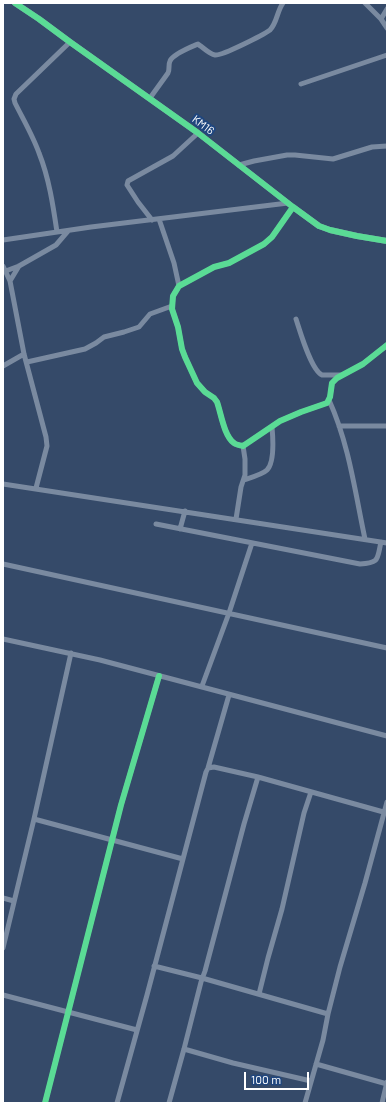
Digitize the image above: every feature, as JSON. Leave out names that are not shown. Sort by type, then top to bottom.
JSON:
[{"type":"street","name":"KM16","points":[[15,3],[198,133],[319,226],[357,236],[387,241]]},
{"type":"street","points":[[365,3],[382,19],[387,28]]},
{"type":"street","points":[[150,98],[170,70],[169,62],[173,57],[198,44],[209,53],[215,55],[219,55],[234,49],[270,30],[280,5]]},
{"type":"street","points":[[382,19],[387,9]]},
{"type":"street","points":[[58,232],[52,197],[40,154],[14,99],[16,94],[70,42]]},
{"type":"street","points":[[301,84],[387,55]]},
{"type":"street","points":[[152,220],[127,185],[128,181],[173,156],[198,133]]},
{"type":"street","points":[[239,165],[254,161],[295,155],[333,159],[372,147],[387,146]]},
{"type":"street","points":[[3,240],[91,227],[290,205]]},
{"type":"street","points":[[290,205],[272,237],[264,244],[229,263],[214,267],[178,286],[173,296],[172,309],[179,332],[182,349],[197,383],[217,402],[224,427],[232,443],[243,446],[280,421],[320,406],[329,400],[332,383],[336,378],[363,364],[387,345]]},
{"type":"street","points":[[160,219],[174,263],[178,286]]},
{"type":"street","points":[[36,488],[47,442],[24,354],[10,281],[4,270],[18,266],[56,245],[68,231]]},
{"type":"street","points":[[10,281],[18,266]]},
{"type":"street","points":[[27,362],[85,349],[104,337],[139,327],[150,314],[172,306]]},
{"type":"street","points":[[296,319],[312,363],[319,374],[341,375]]},
{"type":"street","points":[[3,366],[24,354]]},
{"type":"street","points":[[329,400],[336,416],[354,483],[365,539]]},
{"type":"street","points":[[339,426],[387,426]]},
{"type":"street","points":[[244,480],[268,469],[273,452],[272,427]]},
{"type":"street","points":[[236,519],[245,470],[243,446]]},
{"type":"street","points":[[3,484],[384,542],[376,560],[370,564],[360,564],[156,524]]},
{"type":"street","points":[[180,529],[185,511]]},
{"type":"street","points":[[202,686],[229,613],[252,543]]},
{"type":"street","points":[[3,564],[387,648]]},
{"type":"street","points":[[3,639],[71,653],[202,686],[229,695],[387,736]]},
{"type":"street","points":[[3,948],[34,819],[71,653]]},
{"type":"street","points":[[45,1103],[121,805],[159,676]]},
{"type":"street","points":[[117,1103],[206,772],[229,695]]},
{"type":"street","points":[[208,768],[214,767],[258,777],[386,812]]},
{"type":"street","points":[[169,1103],[258,777]]},
{"type":"street","points":[[259,994],[282,909],[304,813],[311,792]]},
{"type":"street","points":[[305,1103],[323,1040],[340,967],[366,884],[386,812],[387,802]]},
{"type":"street","points":[[34,819],[183,859]]},
{"type":"street","points":[[3,898],[14,900]]},
{"type":"street","points":[[154,966],[328,1014]]},
{"type":"street","points":[[3,995],[137,1030]]},
{"type":"street","points":[[184,1050],[310,1082]]},
{"type":"street","points":[[316,1064],[387,1083],[382,1103]]},
{"type":"cycle path","points":[[15,3],[198,133],[319,226],[357,236],[387,241]]},
{"type":"cycle path","points":[[293,207],[272,237],[264,244],[229,263],[214,267],[179,286],[173,296],[172,309],[185,357],[197,383],[217,402],[225,430],[231,440],[236,444],[243,446],[280,421],[327,403],[330,397],[332,383],[337,378],[363,364],[387,345]]},
{"type":"cycle path","points":[[45,1103],[121,805],[159,676]]}]
